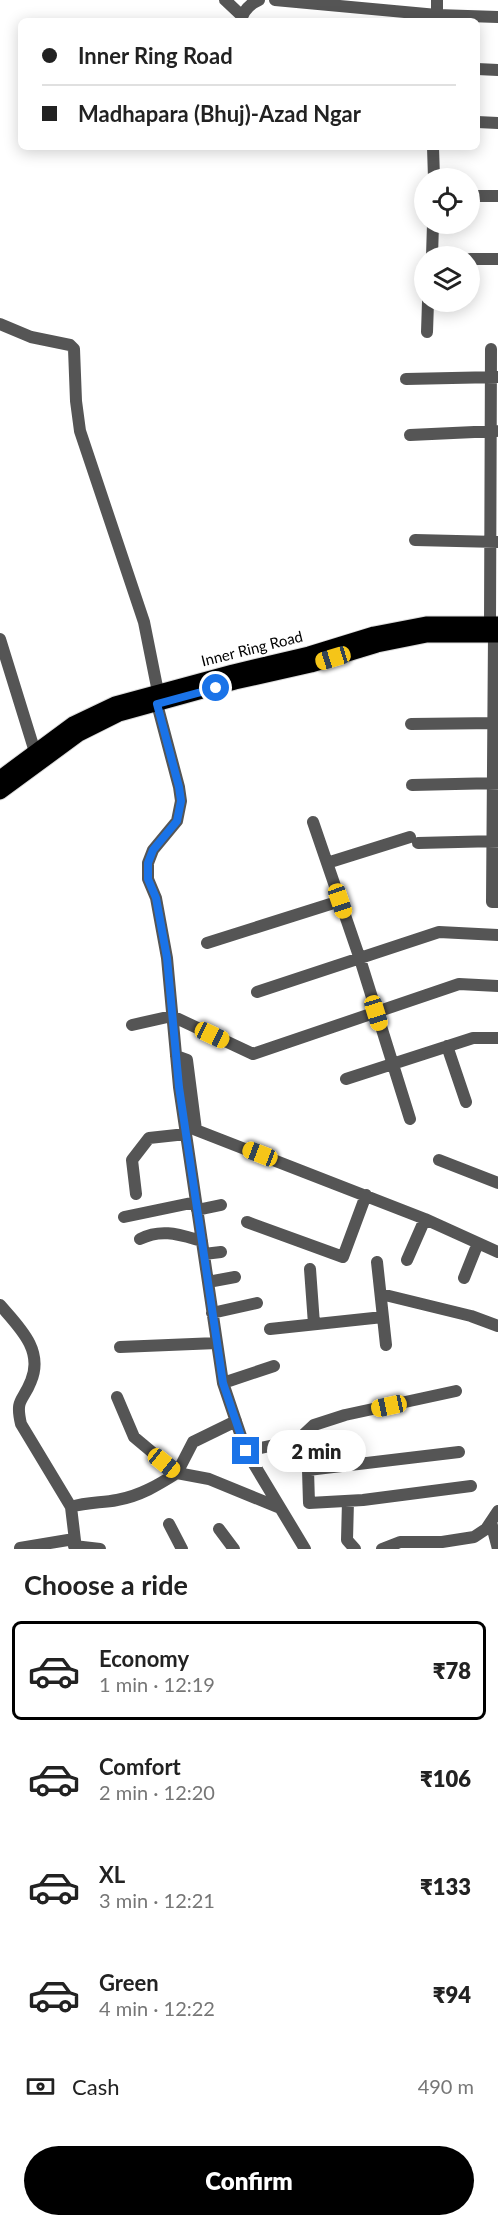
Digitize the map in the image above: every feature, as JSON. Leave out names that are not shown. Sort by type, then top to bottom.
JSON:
[{"type":"main road","name":"Inner Ring Road","points":[[0,792],[79,734],[158,698],[374,634],[426,624],[495,629]]},
{"type":"main road","name":"Inner Ring Road","points":[[0,778],[73,724],[115,704],[158,698]]},
{"type":"street","points":[[225,0],[242,18],[251,3],[259,0]]},
{"type":"street","points":[[277,0],[346,4],[375,16],[498,17]]},
{"type":"street","points":[[437,0],[437,18]]},
{"type":"street","points":[[480,69],[498,70]]},
{"type":"street","points":[[480,122],[498,123]]},
{"type":"street","points":[[433,150],[434,168]]},
{"type":"street","points":[[480,196],[498,196]]},
{"type":"street","points":[[480,259],[498,259]]},
{"type":"street","points":[[427,332],[428,312]]},
{"type":"street","points":[[0,324],[31,337],[70,345],[74,349],[76,401],[80,431],[144,622],[181,801],[177,821],[153,850],[148,863],[148,879],[156,898],[167,958],[186,1134],[223,1383],[246,1451],[305,1549]]},
{"type":"street","points":[[491,349],[494,377],[495,629],[495,842],[492,902],[498,902]]},
{"type":"street","points":[[406,378],[494,377]]},
{"type":"street","points":[[411,435],[494,431]]},
{"type":"street","points":[[415,540],[494,542]]},
{"type":"street","points":[[0,639],[35,752]]},
{"type":"street","points":[[411,724],[495,724]]},
{"type":"street","points":[[412,785],[495,783]]},
{"type":"street","points":[[313,822],[360,959],[410,1119]]},
{"type":"street","points":[[327,863],[414,840],[495,842]]},
{"type":"street","points":[[207,943],[340,901]]},
{"type":"street","points":[[257,992],[439,932],[498,934]]},
{"type":"street","points":[[132,1025],[172,1016],[253,1054],[459,984],[498,986]]},
{"type":"street","points":[[346,1079],[473,1038],[498,1038]]},
{"type":"street","points":[[447,1046],[466,1102]]},
{"type":"street","points":[[176,1056],[187,1060],[196,1130],[366,1195],[498,1252]]},
{"type":"street","points":[[136,1194],[132,1160],[149,1138],[186,1134]]},
{"type":"street","points":[[439,1160],[498,1183]]},
{"type":"street","points":[[247,1222],[344,1257],[366,1195]]},
{"type":"street","points":[[124,1217],[197,1206],[221,1205]]},
{"type":"street","points":[[407,1260],[425,1219]]},
{"type":"street","points":[[140,1239],[156,1232],[166,1232],[202,1241]]},
{"type":"street","points":[[464,1278],[478,1243]]},
{"type":"street","points":[[204,1254],[220,1252]]},
{"type":"street","points":[[377,1262],[386,1345]]},
{"type":"street","points":[[310,1269],[314,1324]]},
{"type":"street","points":[[208,1282],[236,1277]]},
{"type":"street","points":[[381,1294],[471,1316],[498,1326]]},
{"type":"street","points":[[212,1312],[257,1303]]},
{"type":"street","points":[[0,1305],[21,1329],[34,1353],[36,1363],[31,1381],[18,1404],[21,1424],[71,1507],[75,1545]]},
{"type":"street","points":[[270,1329],[384,1317]]},
{"type":"street","points":[[120,1347],[217,1342]]},
{"type":"street","points":[[223,1383],[274,1366]]},
{"type":"street","points":[[246,1451],[303,1437],[314,1425],[321,1422],[456,1391]]},
{"type":"street","points":[[117,1397],[134,1437],[177,1473],[209,1479],[280,1508]]},
{"type":"street","points":[[71,1507],[84,1503],[118,1500],[150,1490],[177,1473],[193,1442],[236,1421]]},
{"type":"street","points":[[303,1437],[308,1470],[309,1503],[348,1501],[471,1486]]},
{"type":"street","points":[[308,1470],[459,1452]]},
{"type":"street","points":[[348,1501],[346,1540],[355,1549]]},
{"type":"street","points":[[382,1549],[400,1542],[442,1542],[474,1537],[486,1529],[494,1516]]},
{"type":"street","points":[[494,1516],[498,1549]]},
{"type":"street","points":[[169,1524],[182,1549]]},
{"type":"street","points":[[219,1529],[234,1549]]},
{"type":"street","points":[[20,1548],[75,1545],[100,1549]]},
{"type":"route","points":[[216,688],[157,704],[181,801],[177,821],[153,850],[148,863],[148,879],[156,898],[167,958],[179,1087],[223,1383],[246,1451]]}]
